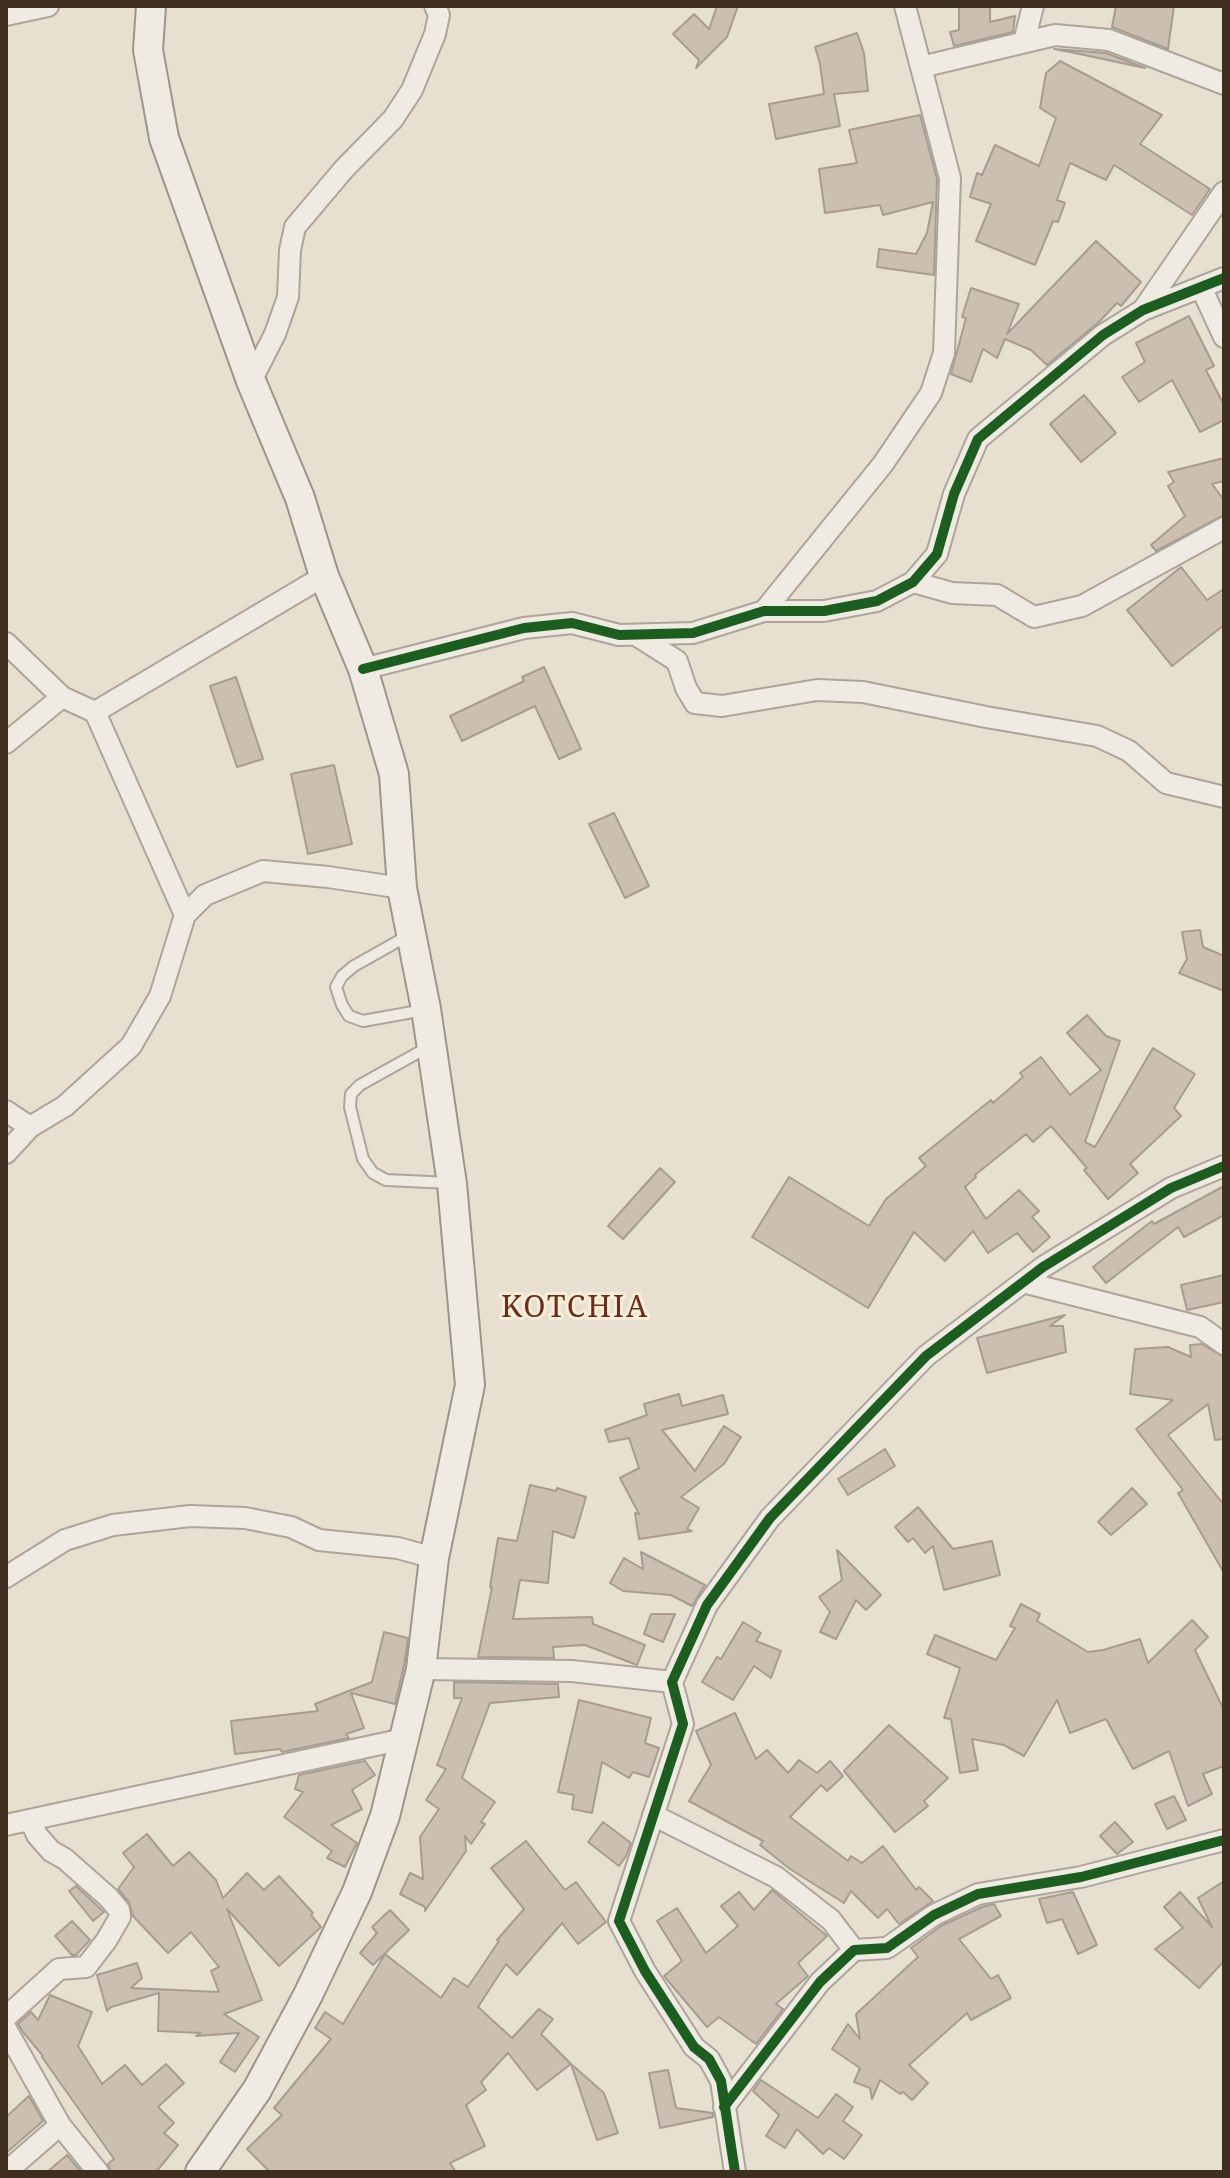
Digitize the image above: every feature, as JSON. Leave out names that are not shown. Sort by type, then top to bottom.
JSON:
[{"type":"main road","points":[[151,6],[148,50],[164,138],[251,381],[300,498],[324,576],[363,669],[394,774],[402,888],[426,1009],[452,1184],[470,1385],[434,1558],[421,1669],[385,1816],[357,1892],[308,1995],[257,2090],[200,2172]]},
{"type":"street","points":[[6,15],[48,6]]},
{"type":"street","points":[[251,381],[275,334],[288,297],[290,250],[295,227],[344,169],[393,119],[406,99],[435,34],[439,15],[435,6]]},
{"type":"street","points":[[764,611],[883,464],[931,393],[944,353],[950,178],[905,6]]},
{"type":"street","points":[[1024,42],[1033,6]]},
{"type":"street","points":[[921,67],[1055,35],[1109,40],[1224,84]]},
{"type":"street","points":[[1143,310],[1224,192]]},
{"type":"street","points":[[363,669],[524,628],[572,623],[619,635],[693,633],[764,611],[824,611],[877,601],[913,582],[937,554],[954,494],[978,439],[1103,335],[1143,310],[1224,278]]},
{"type":"street","points":[[1201,287],[1224,337]]},
{"type":"street","points":[[913,582],[952,593],[997,595],[1034,617],[1082,606],[1224,528]]},
{"type":"street","points":[[95,712],[324,576]]},
{"type":"street","points":[[636,635],[677,661],[695,703],[722,706],[817,690],[863,692],[1097,736],[1129,751],[1166,783],[1224,797]]},
{"type":"street","points":[[6,643],[62,697],[95,712],[185,915]]},
{"type":"street","points":[[6,743],[62,697]]},
{"type":"street","points":[[6,1153],[30,1127],[65,1106],[131,1046],[160,996],[185,915],[205,895],[263,871],[402,888]]},
{"type":"street","points":[[6,1111],[30,1127]]},
{"type":"street","points":[[735,2172],[721,2081],[709,2059],[694,2047],[645,1971],[619,1921],[683,1724],[672,1682],[707,1605],[770,1518],[926,1356],[1043,1267],[1171,1188],[1224,1166]]},
{"type":"street","points":[[1023,1282],[1200,1327],[1224,1344]]},
{"type":"street","points":[[6,1577],[65,1540],[77,1536],[113,1525],[190,1516],[245,1518],[291,1527],[319,1540],[398,1548],[434,1558]]},
{"type":"street","points":[[421,1669],[572,1671],[672,1682]]},
{"type":"street","points":[[6,1825],[404,1739]]},
{"type":"street","points":[[653,1815],[776,1877],[831,1920],[854,1950]]},
{"type":"street","points":[[6,2017],[59,1969],[86,1967],[120,1917],[119,1910],[108,1897],[65,1859],[51,1851],[37,1835],[30,1820]]},
{"type":"street","points":[[724,2107],[820,1982],[854,1950],[887,1948],[934,1915],[978,1894],[1081,1877],[1224,1840]]},
{"type":"street","points":[[6,2029],[60,2125],[98,2172]]},
{"type":"street","points":[[6,2172],[60,2125]]},
{"type":"lane","points":[[410,934],[354,966],[342,976],[336,987],[349,1016],[363,1021],[426,1009]]},
{"type":"lane","points":[[431,1046],[360,1085],[351,1094],[350,1107],[363,1159],[373,1173],[386,1180],[452,1184]]},
{"type":"building","points":[[717,6],[738,6],[727,37],[696,68],[699,60],[673,34],[694,14],[709,29]]},
{"type":"building","points":[[959,6],[990,6],[990,22],[1015,16],[1013,32],[954,46],[950,32],[959,30]]},
{"type":"building","points":[[1116,6],[1174,6],[1168,49],[1112,27]]},
{"type":"building","points":[[857,33],[864,53],[868,91],[834,94],[840,126],[776,139],[769,104],[824,94],[815,47]]},
{"type":"building","points":[[1054,49],[1106,53],[1145,68],[1070,52]]},
{"type":"building","points":[[1060,61],[1162,115],[1140,144],[1210,189],[1192,215],[1114,165],[1106,180],[1070,163],[1057,200],[1065,203],[1058,222],[1053,221],[1035,265],[976,241],[991,204],[970,197],[977,173],[982,175],[995,145],[1039,166],[1056,118],[1040,108],[1046,73]]},
{"type":"building","points":[[920,115],[937,179],[934,275],[877,267],[879,249],[916,254],[927,233],[933,202],[883,215],[880,205],[825,213],[819,169],[857,163],[849,130]]},
{"type":"building","points":[[1096,241],[1141,282],[1121,306],[1117,303],[1047,365],[1031,350],[1005,339],[997,358],[983,349],[971,382],[951,374],[971,288],[1019,304],[1007,334]]},
{"type":"building","points":[[1189,316],[1214,366],[1206,370],[1224,405],[1224,420],[1200,432],[1172,380],[1139,402],[1122,377],[1145,362],[1136,343]]},
{"type":"building","points":[[1084,395],[1116,433],[1081,462],[1050,424]]},
{"type":"building","points":[[1224,458],[1224,481],[1212,484],[1224,500],[1224,515],[1156,551],[1151,545],[1185,516],[1168,486],[1174,482],[1168,472]]},
{"type":"building","points":[[1181,567],[1207,600],[1224,589],[1224,625],[1172,666],[1127,610]]},
{"type":"building","points":[[544,667],[581,749],[559,759],[535,706],[462,741],[450,716],[524,681],[522,677]]},
{"type":"building","points":[[236,677],[263,759],[237,767],[210,686]]},
{"type":"building","points":[[334,765],[352,844],[308,854],[291,774]]},
{"type":"building","points":[[614,813],[649,886],[625,898],[589,824]]},
{"type":"building","points":[[1200,930],[1203,947],[1224,956],[1224,991],[1179,973],[1187,959],[1182,932]]},
{"type":"building","points":[[1087,1015],[1106,1036],[1120,1041],[1085,1142],[1095,1147],[1153,1048],[1195,1074],[1174,1108],[1181,1116],[1130,1164],[1138,1173],[1108,1199],[1084,1170],[1087,1168],[1051,1126],[1033,1142],[1026,1134],[975,1175],[965,1187],[986,1219],[1019,1190],[1039,1211],[1032,1217],[1050,1237],[1033,1252],[1017,1233],[988,1253],[973,1231],[945,1261],[914,1232],[868,1308],[752,1237],[789,1177],[869,1226],[886,1199],[926,1166],[919,1158],[991,1100],[993,1103],[1023,1077],[1020,1073],[1041,1057],[1070,1095],[1101,1070],[1067,1033]]},
{"type":"building","points":[[660,1168],[675,1182],[623,1239],[608,1226]]},
{"type":"building","points":[[1224,1186],[1224,1215],[1184,1237],[1178,1227],[1106,1283],[1093,1267],[1152,1221],[1154,1224]]},
{"type":"building","points":[[1224,1275],[1224,1302],[1187,1310],[1181,1285]]},
{"type":"building","points":[[1065,1315],[1050,1326],[1063,1326],[1066,1352],[987,1373],[977,1338]]},
{"type":"building","points":[[1202,1344],[1224,1357],[1224,1439],[1215,1440],[1208,1404],[1168,1435],[1224,1505],[1224,1573],[1178,1493],[1183,1490],[1136,1429],[1173,1400],[1130,1394],[1135,1349],[1168,1347],[1191,1357],[1190,1345]]},
{"type":"building","points":[[679,1394],[682,1406],[723,1395],[728,1414],[662,1430],[695,1471],[724,1426],[741,1437],[724,1464],[681,1497],[699,1508],[687,1529],[692,1531],[639,1539],[635,1513],[639,1514],[620,1478],[639,1468],[629,1438],[609,1442],[605,1430],[647,1415],[644,1404]]},
{"type":"building","points":[[885,1449],[895,1466],[848,1495],[838,1479]]},
{"type":"building","points":[[530,1485],[556,1491],[557,1488],[586,1497],[574,1538],[553,1531],[548,1583],[520,1580],[513,1619],[592,1617],[593,1624],[645,1645],[637,1665],[585,1645],[553,1647],[554,1658],[478,1657],[498,1538],[517,1541]]},
{"type":"building","points":[[1132,1488],[1147,1504],[1111,1535],[1098,1522]]},
{"type":"building","points":[[918,1507],[953,1549],[992,1541],[1000,1575],[944,1590],[933,1546],[925,1553],[913,1538],[908,1542],[895,1527]]},
{"type":"building","points":[[837,1550],[881,1595],[866,1610],[856,1600],[836,1639],[820,1632],[830,1612],[819,1597],[842,1580]]},
{"type":"building","points":[[641,1552],[705,1585],[692,1606],[671,1595],[623,1591],[610,1583],[624,1558],[643,1569]]},
{"type":"building","points":[[1021,1604],[1040,1614],[1037,1621],[1088,1652],[1140,1639],[1148,1663],[1192,1620],[1208,1637],[1195,1650],[1224,1710],[1224,1766],[1203,1774],[1212,1794],[1188,1806],[1169,1751],[1133,1769],[1106,1719],[1070,1733],[1057,1700],[1024,1756],[1004,1745],[972,1739],[978,1770],[960,1773],[951,1719],[944,1718],[960,1668],[927,1654],[935,1635],[996,1660],[1015,1628],[1010,1626]]},
{"type":"building","points":[[651,1614],[675,1614],[663,1642],[644,1634]]},
{"type":"building","points":[[743,1622],[761,1633],[756,1641],[781,1651],[771,1678],[754,1666],[733,1700],[702,1682],[717,1657],[721,1659]]},
{"type":"building","points":[[384,1632],[408,1638],[395,1704],[351,1693],[364,1728],[346,1734],[349,1738],[282,1752],[280,1749],[235,1754],[231,1721],[318,1711],[315,1704],[372,1682]]},
{"type":"building","points":[[454,1682],[558,1684],[559,1697],[490,1703],[462,1778],[495,1802],[471,1844],[465,1836],[466,1851],[425,1911],[425,1907],[400,1894],[410,1873],[423,1879],[420,1837],[439,1809],[426,1800],[446,1769],[437,1765],[462,1698],[454,1698]]},
{"type":"building","points":[[579,1700],[651,1718],[645,1743],[659,1748],[649,1777],[633,1772],[629,1778],[602,1762],[592,1813],[572,1809],[574,1795],[558,1792]]},
{"type":"building","points":[[735,1713],[756,1759],[767,1750],[788,1773],[799,1760],[817,1773],[830,1761],[843,1776],[827,1791],[821,1785],[790,1817],[848,1861],[851,1856],[862,1863],[883,1846],[916,1890],[919,1887],[933,1901],[899,1924],[887,1909],[878,1918],[851,1891],[844,1903],[790,1869],[760,1845],[763,1841],[689,1801],[711,1765],[696,1731]]},
{"type":"building","points":[[889,1725],[948,1778],[924,1801],[928,1806],[895,1832],[844,1771]]},
{"type":"building","points":[[365,1761],[375,1775],[352,1790],[362,1809],[331,1825],[357,1843],[345,1867],[327,1858],[332,1851],[284,1817],[303,1792],[295,1789],[299,1775]]},
{"type":"building","points":[[1174,1796],[1186,1820],[1167,1829],[1155,1804]]},
{"type":"building","points":[[603,1822],[631,1843],[619,1866],[588,1842]]},
{"type":"building","points":[[1115,1822],[1133,1842],[1117,1854],[1100,1836]]},
{"type":"building","points":[[147,1834],[173,1866],[189,1852],[216,1880],[223,1898],[247,1873],[264,1890],[279,1876],[313,1913],[311,1915],[321,1927],[279,1966],[227,1909],[262,2000],[224,2014],[259,2037],[235,2072],[220,2062],[239,2033],[196,2036],[201,2033],[158,2031],[159,1993],[111,2007],[107,2011],[97,1975],[137,1963],[142,1978],[131,1988],[219,1992],[211,1971],[219,1967],[191,1932],[168,1953],[133,1916],[129,1902],[118,1889],[134,1867],[123,1853]]},
{"type":"building","points":[[526,1841],[565,1890],[576,1882],[606,1922],[578,1944],[562,1923],[517,1975],[506,1964],[478,2007],[512,2038],[539,2009],[553,2019],[541,2034],[571,2064],[537,2090],[508,2053],[481,2082],[486,2090],[466,2105],[485,2146],[450,2163],[456,2172],[270,2172],[247,2149],[282,2115],[274,2108],[331,2039],[315,2028],[325,2012],[343,2024],[385,1954],[441,1998],[454,1978],[468,1987],[497,1940],[524,1909],[491,1868]]},
{"type":"building","points":[[1224,1881],[1224,1961],[1199,1988],[1155,1949],[1183,1928],[1164,1907],[1180,1892],[1212,1927],[1198,1898]]},
{"type":"building","points":[[76,1886],[104,1912],[93,1921],[69,1891]]},
{"type":"building","points":[[772,1890],[827,1936],[798,1963],[808,1976],[776,2004],[783,2009],[756,2044],[719,2017],[707,2027],[664,1976],[682,1961],[657,1921],[677,1908],[706,1953],[738,1926],[721,1906],[739,1892],[754,1910]]},
{"type":"building","points":[[1073,1892],[1097,1945],[1078,1954],[1062,1919],[1047,1923],[1039,1899]]},
{"type":"building","points":[[994,1904],[1001,1916],[959,1939],[991,1979],[998,1975],[1011,1998],[971,2020],[967,2013],[909,2065],[928,2083],[912,2100],[880,2080],[872,2099],[870,2088],[854,2082],[860,2068],[832,2049],[848,2024],[860,2039],[856,2014],[918,1957],[911,1948],[941,1926]]},
{"type":"building","points":[[390,1910],[409,1930],[373,1965],[360,1953],[377,1933],[372,1927]]},
{"type":"building","points":[[72,1921],[90,1940],[76,1955],[72,1955],[55,1936]]},
{"type":"building","points":[[50,1995],[92,2012],[78,2046],[102,2084],[125,2065],[142,2085],[166,2064],[184,2083],[158,2107],[174,2123],[164,2133],[178,2145],[156,2172],[111,2172],[108,2164],[114,2159],[18,2024],[31,2012],[38,2020]]},
{"type":"building","points":[[571,2064],[604,2093],[618,2133],[597,2140]]},
{"type":"building","points":[[668,2070],[676,2108],[713,2113],[713,2117],[660,2128],[649,2073]]},
{"type":"building","points":[[761,2080],[818,2118],[836,2094],[853,2107],[843,2121],[862,2135],[844,2159],[829,2148],[823,2154],[797,2129],[785,2148],[766,2136],[779,2115],[753,2091]]},
{"type":"building","points":[[29,2096],[43,2121],[6,2153],[6,2117]]},
{"type":"building","points":[[67,2155],[81,2172],[47,2172]]},
{"type":"cycle path","points":[[363,669],[524,628],[572,623],[619,635],[693,633],[764,611],[824,611],[877,601],[913,582],[937,554],[954,494],[978,439],[1103,335],[1143,310],[1224,278]]},
{"type":"cycle path","points":[[735,2172],[721,2081],[709,2059],[694,2047],[645,1971],[619,1921],[683,1724],[672,1682],[707,1605],[770,1518],[926,1356],[1043,1267],[1171,1188],[1224,1166]]},
{"type":"cycle path","points":[[724,2107],[820,1982],[854,1950],[887,1948],[934,1915],[978,1894],[1081,1877],[1224,1840]]},
{"type":"district","name":"KOTCHIA","points":[[575,1308]]}]
